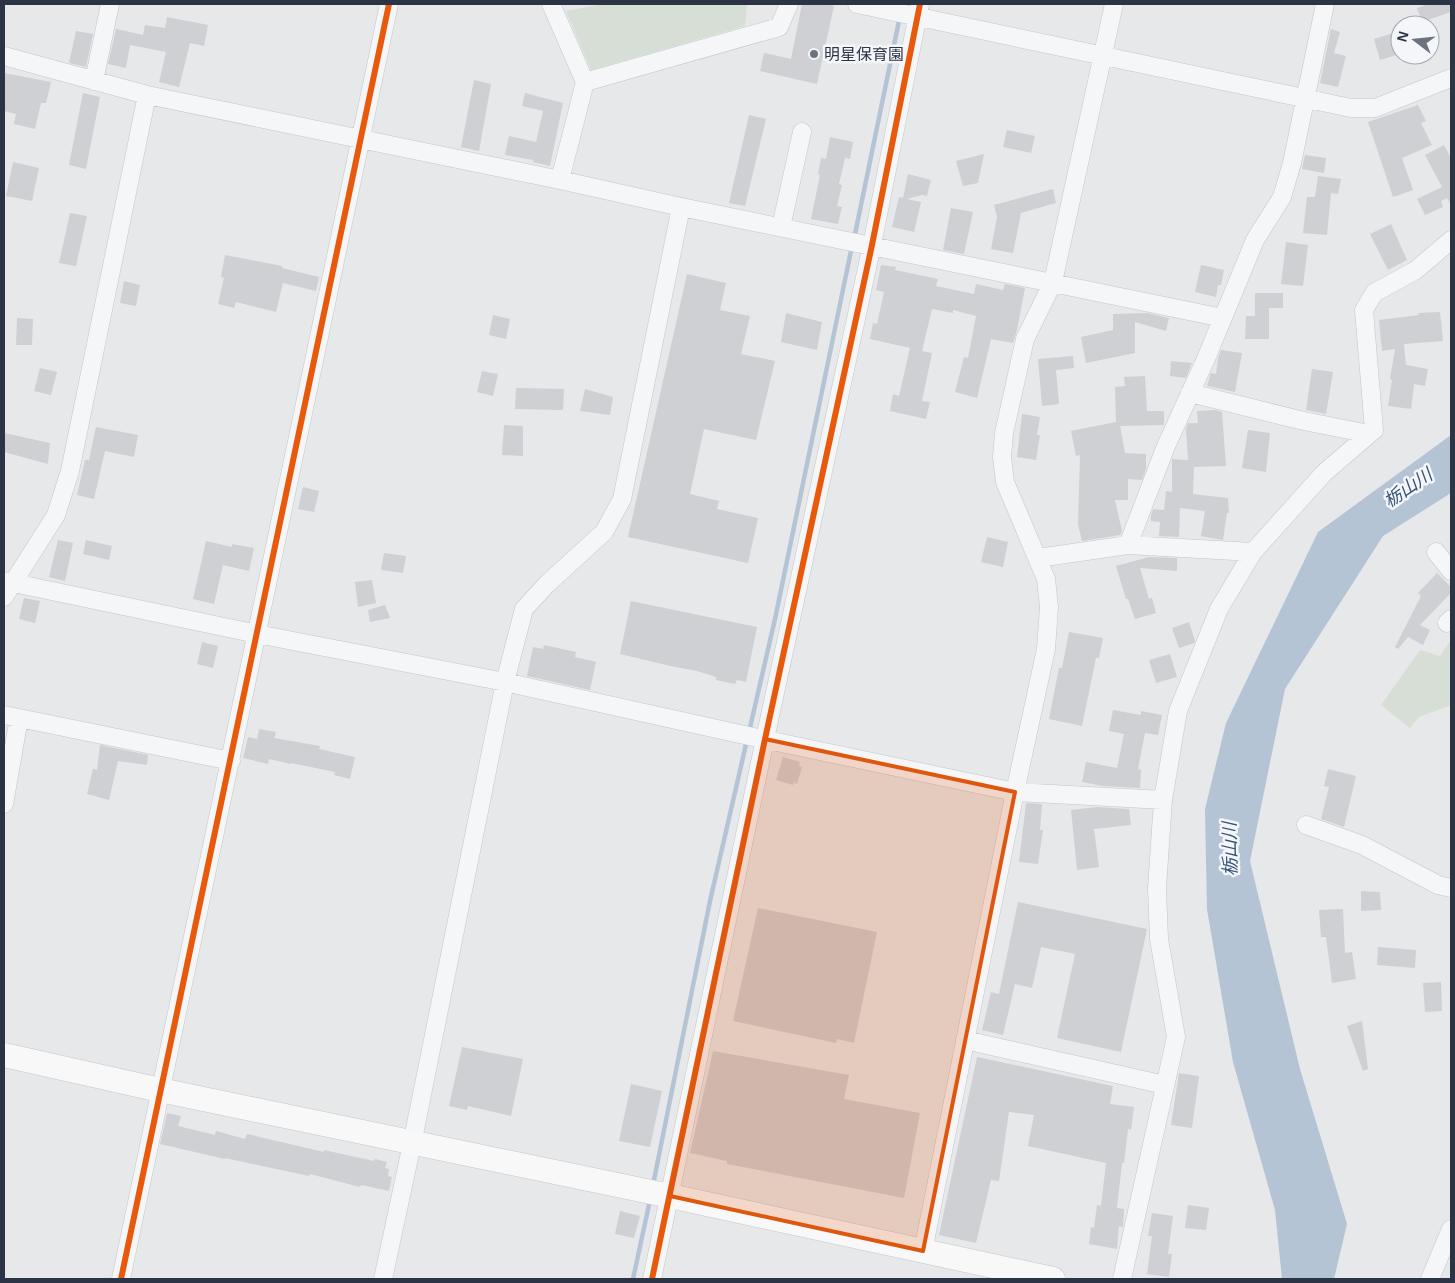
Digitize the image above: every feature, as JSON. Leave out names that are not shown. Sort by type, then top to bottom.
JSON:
[{"type":"street","points":[[94,81],[110,4]]},
{"type":"street","points":[[121,1279],[389,4]]},
{"type":"street","points":[[551,4],[585,82],[560,180]]},
{"type":"street","points":[[585,82],[779,27],[789,4]]},
{"type":"street","points":[[857,4],[919,10],[1103,54],[1351,108],[1375,108],[1451,78]]},
{"type":"street","points":[[923,1251],[1015,792],[1046,649],[1049,607],[1046,579],[1004,482],[1002,457],[1004,433],[1025,340],[1053,282],[1114,4]]},
{"type":"street","points":[[1128,545],[1166,446],[1223,318],[1255,240],[1282,197],[1292,163],[1325,4]]},
{"type":"street","points":[[652,1279],[762,738],[872,245],[919,10]]},
{"type":"street","points":[[4,56],[147,95],[560,180],[680,207],[1223,318]]},
{"type":"street","points":[[147,95],[70,471],[56,514],[7,587],[505,682],[1015,792],[1163,800]]},
{"type":"street","points":[[781,227],[802,132]]},
{"type":"street","points":[[383,1279],[505,682],[524,609],[547,584],[604,532],[622,499],[680,207]]},
{"type":"street","points":[[1122,1279],[1176,1037],[1159,939],[1157,888],[1163,800],[1178,711],[1220,608],[1253,552],[1324,472],[1374,430],[1364,310],[1374,293],[1416,270],[1451,240]]},
{"type":"street","points":[[1190,393],[1304,421],[1370,434]]},
{"type":"street","points":[[1038,558],[1128,545],[1253,552]]},
{"type":"street","points":[[1436,552],[1451,571]]},
{"type":"street","points":[[4,804],[11,716],[231,761]]},
{"type":"street","points":[[1306,825],[1362,845],[1438,885],[1451,888]]},
{"type":"street","points":[[965,1040],[1165,1085]]},
{"type":"street","points":[[4,1056],[412,1144],[670,1196],[1053,1279]]},
{"type":"street","points":[[1430,1279],[1451,1230]]},
{"type":"highlighted area","points":[[765,739],[1015,792],[923,1251],[670,1196]]},
{"type":"shaded area","points":[[604,4],[747,4],[745,26],[591,70],[566,11]]},
{"type":"shaded area","points":[[1451,640],[1451,705],[1419,717],[1410,728],[1381,705],[1420,650],[1440,656]]},
{"type":"water","name":"栃山川","points":[[1451,435],[1451,493],[1383,536],[1285,689],[1250,861],[1300,1069],[1347,1224],[1334,1279],[1282,1279],[1275,1210],[1233,1062],[1207,909],[1205,809],[1226,723],[1318,532]]},
{"type":"building","points":[[802,4],[834,6],[817,84],[760,71],[764,53],[791,59]]},
{"type":"building","points":[[1429,4],[1451,4],[1451,12],[1440,16],[1420,15],[1417,8]]},
{"type":"building","points":[[167,17],[208,25],[204,46],[190,43],[179,87],[159,82],[166,52],[130,45],[126,68],[108,64],[116,29],[143,35],[145,25],[165,28]]},
{"type":"building","points":[[1331,29],[1340,32],[1334,53],[1346,56],[1338,87],[1320,83]]},
{"type":"building","points":[[76,31],[93,34],[86,67],[69,63]]},
{"type":"building","points":[[1390,34],[1390,57],[1380,60],[1374,39]]},
{"type":"building","points":[[4,73],[51,82],[46,103],[41,103],[35,129],[14,124],[16,114],[4,111]]},
{"type":"building","points":[[474,80],[491,84],[479,151],[461,147]]},
{"type":"building","points":[[83,93],[100,97],[86,169],[69,165]]},
{"type":"building","points":[[525,93],[563,103],[550,166],[533,162],[533,160],[505,155],[509,136],[536,142],[543,111],[522,106]]},
{"type":"building","points":[[1418,105],[1426,121],[1421,123],[1432,145],[1402,158],[1413,190],[1393,197],[1368,122]]},
{"type":"building","points":[[749,115],[766,119],[745,206],[729,203]]},
{"type":"building","points":[[1007,130],[1035,136],[1031,153],[1003,147]]},
{"type":"building","points":[[830,137],[853,142],[850,159],[845,158],[839,184],[842,185],[837,206],[842,207],[838,224],[811,219],[820,175],[818,174],[821,158],[826,159]]},
{"type":"building","points":[[1444,145],[1451,158],[1451,205],[1447,198],[1441,201],[1443,207],[1425,215],[1417,199],[1442,187],[1425,155]]},
{"type":"building","points":[[984,154],[978,183],[963,186],[956,161]]},
{"type":"building","points":[[1305,155],[1326,158],[1324,173],[1302,169]]},
{"type":"building","points":[[13,162],[39,168],[32,201],[6,196]]},
{"type":"building","points":[[908,174],[931,180],[927,196],[922,195],[907,199],[921,202],[914,232],[892,227],[899,197],[903,198]]},
{"type":"building","points":[[1318,176],[1341,179],[1338,194],[1331,193],[1327,235],[1303,233],[1307,197],[1315,197]]},
{"type":"building","points":[[1053,189],[1056,203],[1021,213],[1013,253],[991,249],[997,217],[994,205]]},
{"type":"building","points":[[951,208],[973,212],[964,254],[943,250]]},
{"type":"building","points":[[70,213],[87,216],[76,266],[59,263]]},
{"type":"building","points":[[1391,224],[1407,260],[1388,270],[1370,234]]},
{"type":"building","points":[[1286,242],[1308,245],[1303,286],[1281,284]]},
{"type":"building","points":[[225,255],[282,266],[282,268],[319,277],[316,291],[283,283],[276,312],[236,302],[234,308],[218,304],[224,278],[221,277]]},
{"type":"building","points":[[881,265],[896,267],[895,270],[938,279],[936,286],[974,294],[976,284],[1003,290],[1005,284],[1025,288],[1013,343],[991,339],[977,398],[955,392],[964,357],[968,358],[976,316],[953,310],[953,313],[932,309],[922,351],[932,353],[922,401],[930,402],[926,419],[890,411],[893,394],[899,396],[910,348],[870,339],[873,323],[877,324],[884,292],[876,290]]},
{"type":"building","points":[[1201,265],[1224,270],[1216,297],[1195,292]]},
{"type":"building","points":[[687,274],[726,283],[720,310],[750,316],[741,354],[775,361],[756,440],[704,429],[690,494],[719,501],[717,509],[758,518],[748,563],[628,537]]},
{"type":"building","points":[[124,281],[140,285],[136,306],[120,303]]},
{"type":"building","points":[[1255,293],[1283,293],[1283,308],[1269,308],[1269,339],[1245,339],[1246,316],[1255,316]]},
{"type":"building","points":[[1440,312],[1443,341],[1404,344],[1406,365],[1428,369],[1425,386],[1414,384],[1411,409],[1388,406],[1395,349],[1382,351],[1379,320],[1419,315],[1418,313]]},
{"type":"building","points":[[786,313],[822,322],[817,350],[781,342]]},
{"type":"building","points":[[1147,313],[1169,318],[1166,331],[1135,322],[1135,353],[1086,363],[1081,337],[1113,330],[1113,314]]},
{"type":"building","points":[[493,315],[510,319],[506,339],[489,335]]},
{"type":"building","points":[[17,318],[33,319],[32,345],[16,345]]},
{"type":"building","points":[[1221,350],[1242,353],[1235,392],[1207,386],[1211,373],[1216,374]]},
{"type":"building","points":[[1073,356],[1074,368],[1056,370],[1059,404],[1042,406],[1038,359]]},
{"type":"building","points":[[1171,361],[1192,363],[1186,378],[1170,376]]},
{"type":"building","points":[[40,368],[57,372],[51,395],[34,391]]},
{"type":"building","points":[[1312,369],[1333,372],[1326,414],[1306,410]]},
{"type":"building","points":[[482,371],[498,374],[493,396],[477,392]]},
{"type":"building","points":[[1145,376],[1147,411],[1164,411],[1164,425],[1120,426],[1125,453],[1146,454],[1146,469],[1142,480],[1128,479],[1128,500],[1115,500],[1122,531],[1120,535],[1082,541],[1078,525],[1080,455],[1076,456],[1071,431],[1116,422],[1115,387],[1125,386],[1124,377]]},
{"type":"building","points":[[516,388],[564,389],[563,410],[515,409]]},
{"type":"building","points":[[585,389],[613,397],[610,415],[580,411]]},
{"type":"building","points":[[1215,410],[1222,412],[1226,466],[1194,467],[1193,494],[1228,498],[1229,513],[1227,513],[1223,540],[1201,536],[1205,511],[1180,508],[1179,537],[1159,536],[1160,522],[1151,521],[1151,515],[1153,509],[1164,510],[1166,491],[1172,492],[1172,459],[1188,460],[1186,429],[1188,423],[1198,423],[1197,411]]},
{"type":"building","points":[[1022,414],[1040,417],[1037,435],[1040,435],[1036,460],[1017,457]]},
{"type":"building","points":[[504,425],[523,426],[523,456],[502,455]]},
{"type":"building","points":[[96,427],[138,435],[134,457],[105,451],[94,499],[77,495],[85,460],[89,460]]},
{"type":"building","points":[[1248,430],[1270,433],[1266,472],[1242,468]]},
{"type":"building","points":[[4,433],[50,443],[48,464],[4,452]]},
{"type":"building","points":[[303,487],[319,491],[314,512],[298,509]]},
{"type":"building","points":[[987,537],[1008,542],[1003,567],[981,562]]},
{"type":"building","points":[[58,540],[73,543],[65,581],[49,577]]},
{"type":"building","points":[[86,540],[112,546],[109,560],[83,554]]},
{"type":"building","points":[[206,541],[232,547],[232,544],[254,548],[249,571],[223,565],[214,604],[193,599]]},
{"type":"building","points":[[384,553],[406,556],[403,573],[381,570]]},
{"type":"building","points":[[1149,557],[1177,558],[1177,571],[1140,568],[1149,599],[1152,598],[1156,613],[1135,619],[1128,599],[1126,599],[1116,566]]},
{"type":"building","points":[[1437,573],[1451,587],[1451,593],[1420,625],[1430,630],[1423,645],[1408,637],[1398,649],[1395,647],[1421,596],[1418,593]]},
{"type":"building","points":[[372,580],[376,603],[358,607],[355,582]]},
{"type":"building","points":[[24,598],[40,601],[35,623],[19,619]]},
{"type":"building","points":[[631,601],[757,627],[746,682],[737,680],[735,684],[716,680],[716,677],[697,671],[620,654]]},
{"type":"building","points":[[385,605],[390,618],[370,622],[368,610]]},
{"type":"building","points":[[1189,622],[1195,641],[1179,648],[1172,628]]},
{"type":"building","points":[[1069,632],[1103,638],[1099,658],[1096,658],[1082,726],[1049,719],[1059,668],[1062,668]]},
{"type":"building","points":[[202,642],[218,646],[213,668],[197,664]]},
{"type":"building","points":[[544,645],[576,652],[575,657],[596,662],[590,690],[527,676],[533,647],[543,649]]},
{"type":"building","points":[[1170,654],[1177,677],[1156,683],[1149,660]]},
{"type":"building","points":[[1113,710],[1141,715],[1141,711],[1162,715],[1158,735],[1145,733],[1138,769],[1141,770],[1140,788],[1103,786],[1082,782],[1086,762],[1117,768],[1124,734],[1109,731]]},
{"type":"building","points":[[259,729],[276,732],[274,738],[320,746],[319,749],[355,757],[350,779],[334,775],[335,772],[291,763],[269,759],[268,764],[243,758],[248,737],[257,739]]},
{"type":"building","points":[[100,745],[148,755],[147,765],[118,761],[109,800],[87,794],[93,769],[97,770]]},
{"type":"building","points":[[783,757],[800,762],[799,766],[802,767],[797,784],[794,782],[793,785],[776,780]]},
{"type":"building","points":[[1328,769],[1356,776],[1344,827],[1321,819],[1329,787],[1324,786]]},
{"type":"building","points":[[1026,803],[1042,804],[1040,830],[1043,830],[1038,864],[1019,862]]},
{"type":"building","points":[[1097,807],[1129,809],[1131,825],[1094,829],[1099,867],[1077,870],[1071,810]]},
{"type":"building","points":[[1361,891],[1380,892],[1381,910],[1361,911]]},
{"type":"building","points":[[1018,902],[1147,929],[1121,1052],[1057,1038],[1075,954],[1041,947],[1032,988],[1015,984],[1003,1035],[982,1030],[991,992],[999,994]]},
{"type":"building","points":[[758,908],[877,932],[854,1043],[837,1039],[836,1043],[733,1021]]},
{"type":"building","points":[[1343,909],[1345,953],[1352,952],[1356,979],[1332,983],[1326,937],[1321,937],[1319,910]]},
{"type":"building","points":[[1378,947],[1416,950],[1415,968],[1377,965]]},
{"type":"building","points":[[1441,982],[1442,1011],[1425,1012],[1423,983]]},
{"type":"building","points":[[1362,1021],[1368,1069],[1363,1071],[1347,1026]]},
{"type":"building","points":[[462,1047],[523,1059],[511,1116],[468,1106],[467,1110],[449,1106]]},
{"type":"building","points":[[713,1051],[849,1075],[844,1099],[920,1113],[904,1198],[727,1164],[727,1161],[690,1153]]},
{"type":"building","points":[[977,1057],[1113,1086],[1110,1104],[1134,1107],[1131,1130],[1128,1129],[1124,1163],[1122,1163],[1117,1208],[1124,1209],[1123,1227],[1119,1226],[1117,1249],[1089,1244],[1091,1227],[1094,1228],[1097,1205],[1101,1206],[1106,1163],[1028,1146],[1034,1115],[1009,1112],[999,1181],[991,1180],[976,1243],[939,1235]]},
{"type":"building","points":[[1179,1073],[1199,1076],[1192,1128],[1171,1125]]},
{"type":"building","points":[[631,1084],[662,1091],[650,1147],[619,1141]]},
{"type":"building","points":[[167,1113],[181,1116],[178,1126],[215,1135],[216,1131],[245,1139],[247,1134],[324,1152],[324,1150],[387,1162],[385,1168],[389,1169],[388,1176],[392,1177],[389,1191],[361,1185],[360,1187],[310,1174],[309,1176],[160,1144]]},
{"type":"building","points":[[1188,1205],[1209,1208],[1206,1230],[1185,1228]]},
{"type":"building","points":[[620,1211],[640,1216],[634,1238],[615,1234]]},
{"type":"building","points":[[1152,1213],[1173,1216],[1168,1254],[1172,1254],[1169,1277],[1147,1274],[1152,1236],[1148,1236]]},
{"type":"waterway","points":[[854,239],[900,16]]},
{"type":"waterway","points":[[749,732],[775,619],[852,246]]},
{"type":"waterway","points":[[653,1185],[710,901],[747,740]]},
{"type":"waterway","points":[[633,1279],[650,1200]]},
{"type":"cycle path","points":[[121,1279],[389,4]]},
{"type":"cycle path","points":[[652,1279],[765,739],[872,245],[920,4]]},
{"type":"place","name":"明星保育園","points":[[814,54]]}]
